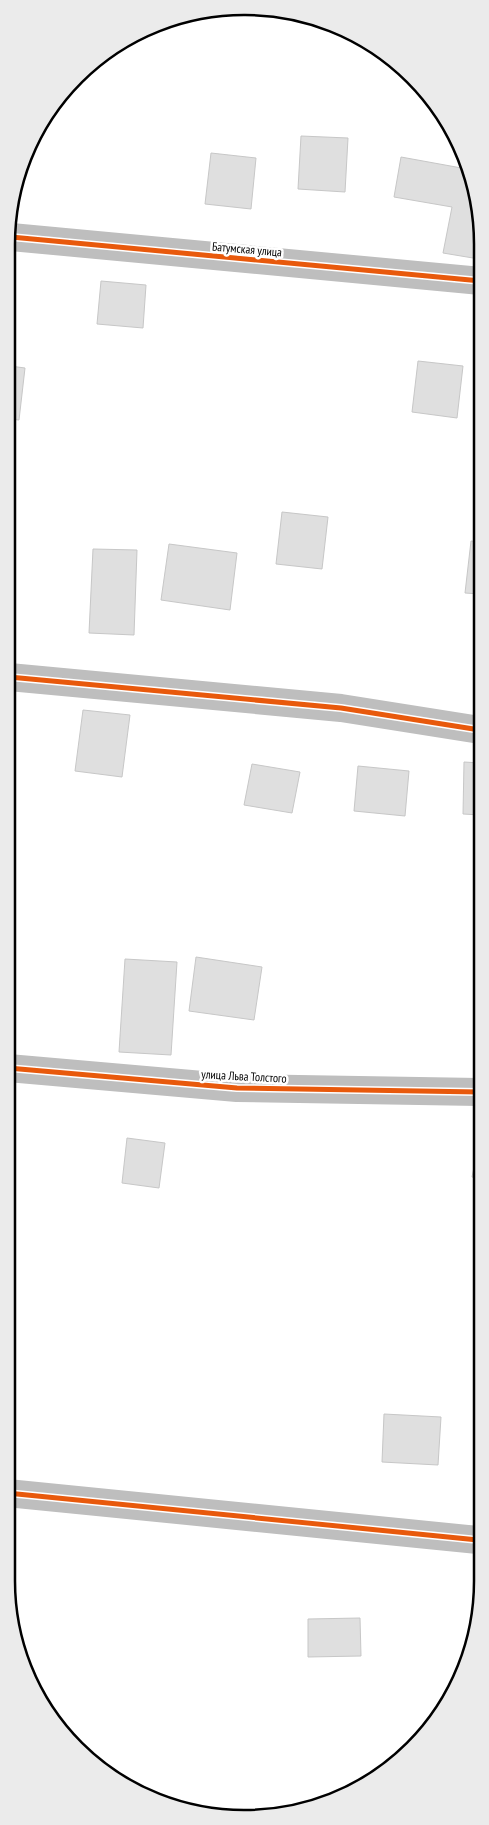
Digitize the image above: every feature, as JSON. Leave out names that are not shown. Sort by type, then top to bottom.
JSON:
[{"type":"street","name":"Батумская улица","points":[[15,237],[474,280]]},
{"type":"street","points":[[15,678],[341,708],[474,729]]},
{"type":"street","name":"улица Льва Толстого","points":[[15,1069],[237,1088],[474,1092]]},
{"type":"street","points":[[15,1494],[474,1540]]},
{"type":"building","points":[[301,136],[348,138],[345,192],[298,189]]},
{"type":"building","points":[[211,153],[256,158],[251,209],[205,204]]},
{"type":"building","points":[[401,157],[461,168],[470,200],[474,229],[474,258],[443,253],[452,207],[394,197]]},
{"type":"building","points":[[101,281],[146,285],[143,328],[97,324]]},
{"type":"building","points":[[418,361],[463,366],[457,418],[412,412]]},
{"type":"building","points":[[15,367],[25,368],[19,420],[15,420]]},
{"type":"building","points":[[282,512],[328,517],[322,569],[276,564]]},
{"type":"building","points":[[471,541],[474,541],[474,594],[465,593]]},
{"type":"building","points":[[169,544],[237,553],[230,610],[161,600]]},
{"type":"building","points":[[93,549],[137,550],[134,635],[89,633]]},
{"type":"building","points":[[83,710],[130,715],[122,777],[75,771]]},
{"type":"building","points":[[464,762],[474,763],[474,815],[463,814]]},
{"type":"building","points":[[252,764],[300,772],[292,813],[244,805]]},
{"type":"building","points":[[358,766],[409,771],[405,816],[354,811]]},
{"type":"building","points":[[196,957],[262,967],[254,1020],[189,1011]]},
{"type":"building","points":[[125,959],[177,962],[171,1055],[119,1052]]},
{"type":"building","points":[[127,1138],[165,1143],[159,1188],[122,1183]]},
{"type":"building","points":[[384,1414],[441,1417],[438,1465],[382,1462]]},
{"type":"building","points":[[360,1618],[361,1656],[308,1657],[308,1619]]},
{"type":"cycle path","points":[[15,237],[474,280]]},
{"type":"cycle path","points":[[15,678],[341,708],[474,729]]},
{"type":"cycle path","points":[[15,1069],[237,1088],[474,1092]]},
{"type":"cycle path","points":[[15,1494],[474,1540]]}]
